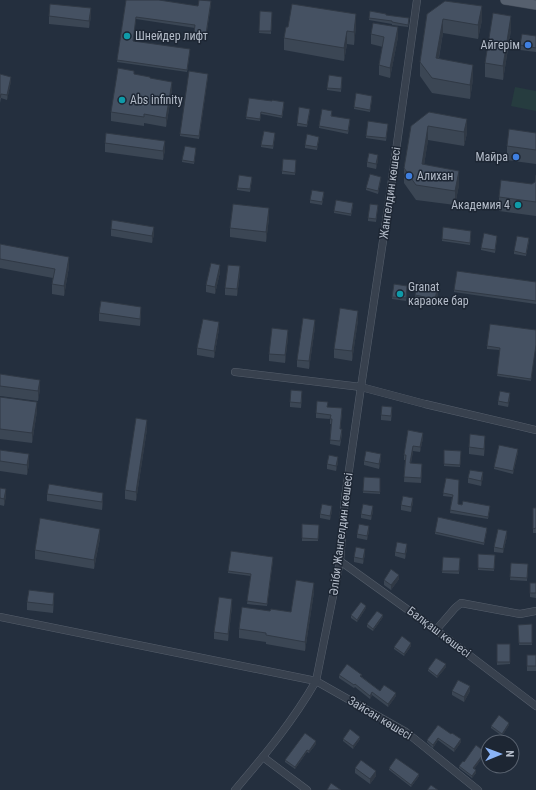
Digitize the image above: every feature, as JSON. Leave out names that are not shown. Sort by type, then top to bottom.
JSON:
[{"type":"main road","points":[[505,0],[536,5]]},
{"type":"street","name":"Жангелдин көшесі","points":[[361,387],[417,0]]},
{"type":"street","points":[[235,372],[361,387],[425,404],[536,430]]},
{"type":"street","name":"Әліби Жангелдин көшесі","points":[[236,790],[291,721],[307,698],[316,681],[340,561],[345,498],[361,387]]},
{"type":"street","name":"Балқаш көшесі","points":[[340,561],[436,630],[536,706]]},
{"type":"street","points":[[436,630],[461,603],[520,614],[536,611]]},
{"type":"street","name":"Зайсан көшесі","points":[[0,617],[316,681],[406,732],[478,790]]},
{"type":"street","points":[[262,757],[307,790]]},
{"type":"green space","points":[[515,87],[536,91],[536,111],[511,106]]},
{"type":"building","name":"Шнейдер лифт","points":[[126,0],[159,0],[198,6],[199,0],[211,1],[206,34],[194,33],[195,25],[136,17],[133,41],[190,49],[187,70],[117,60]]},
{"type":"building","points":[[445,1],[482,6],[478,25],[443,19],[436,58],[473,65],[470,85],[432,78],[420,62],[427,14]]},
{"type":"building","points":[[50,4],[91,8],[89,21],[49,16]]},
{"type":"building","points":[[292,4],[356,14],[354,32],[347,31],[344,48],[284,38],[286,27],[288,27]]},
{"type":"building","points":[[260,11],[272,12],[271,31],[259,31]]},
{"type":"building","points":[[370,11],[409,18],[408,25],[369,18]]},
{"type":"building","points":[[493,13],[511,16],[503,66],[485,63]]},
{"type":"building","points":[[373,23],[398,27],[390,68],[379,65],[384,37],[371,34]]},
{"type":"building","points":[[522,34],[536,36],[536,48],[520,45]]},
{"type":"building","points":[[118,68],[134,71],[134,74],[172,82],[166,118],[144,114],[144,117],[111,112]]},
{"type":"building","points":[[189,71],[208,74],[199,136],[180,134]]},
{"type":"building","points":[[0,74],[11,77],[7,95],[1,94],[0,98]]},
{"type":"building","points":[[329,75],[342,77],[341,89],[327,88]]},
{"type":"building","points":[[356,93],[372,96],[370,110],[354,107]]},
{"type":"building","points":[[249,98],[284,102],[282,116],[261,112],[260,119],[246,117]]},
{"type":"building","points":[[299,107],[310,109],[307,125],[297,123]]},
{"type":"building","points":[[322,109],[332,111],[331,116],[350,119],[348,131],[319,126]]},
{"type":"building","points":[[429,112],[467,119],[464,132],[428,126],[422,164],[459,171],[455,191],[416,185],[404,168],[411,126]]},
{"type":"building","points":[[368,121],[388,124],[386,138],[366,136]]},
{"type":"building","points":[[509,129],[536,133],[536,150],[507,146]]},
{"type":"building","points":[[264,131],[275,133],[273,146],[261,145]]},
{"type":"building","points":[[106,133],[165,141],[163,151],[105,143]]},
{"type":"building","points":[[307,134],[319,137],[317,147],[305,145]]},
{"type":"building","points":[[185,146],[196,148],[194,162],[182,160]]},
{"type":"building","points":[[369,153],[378,155],[376,164],[367,162]]},
{"type":"building","points":[[283,159],[296,160],[295,173],[282,171]]},
{"type":"building","points":[[370,174],[381,177],[378,191],[366,188]]},
{"type":"building","points":[[239,175],[252,177],[250,189],[237,188]]},
{"type":"building","points":[[536,175],[536,202],[499,197],[501,180],[532,184],[535,182]]},
{"type":"building","points":[[312,190],[324,192],[322,202],[310,200]]},
{"type":"building","points":[[336,200],[353,203],[351,214],[334,211]]},
{"type":"building","points":[[233,204],[269,208],[266,232],[230,228]]},
{"type":"building","points":[[370,204],[378,205],[376,219],[368,218]]},
{"type":"building","points":[[112,220],[154,227],[152,236],[111,229]]},
{"type":"building","points":[[443,227],[471,231],[470,243],[442,239]]},
{"type":"building","points":[[484,233],[497,236],[495,250],[481,248]]},
{"type":"building","points":[[517,236],[529,238],[526,254],[514,251]]},
{"type":"building","points":[[0,244],[69,257],[64,286],[52,284],[55,269],[0,259]]},
{"type":"building","points":[[211,263],[220,265],[215,287],[206,285]]},
{"type":"building","points":[[228,265],[240,266],[237,289],[225,288]]},
{"type":"building","points":[[457,271],[536,282],[536,301],[454,290]]},
{"type":"building","points":[[418,282],[438,286],[435,299],[415,295]]},
{"type":"building","name":"Granat караоке бар","points":[[394,284],[407,286],[406,298],[392,297]]},
{"type":"building","points":[[101,301],[141,307],[140,319],[99,313]]},
{"type":"building","points":[[340,308],[358,311],[352,351],[334,349]]},
{"type":"building","points":[[303,318],[315,320],[309,361],[297,360]]},
{"type":"building","points":[[203,319],[219,322],[214,351],[197,348]]},
{"type":"building","points":[[490,324],[536,330],[536,345],[531,379],[497,374],[500,348],[487,346]]},
{"type":"building","points":[[272,328],[288,330],[285,355],[269,354]]},
{"type":"building","points":[[0,374],[40,380],[38,391],[0,386]]},
{"type":"building","points":[[291,390],[302,391],[301,403],[290,402]]},
{"type":"building","points":[[500,391],[510,393],[508,403],[498,401]]},
{"type":"building","points":[[0,397],[37,402],[32,433],[0,429]]},
{"type":"building","points":[[317,401],[328,402],[327,407],[342,408],[340,429],[342,429],[340,441],[330,440],[331,415],[316,413]]},
{"type":"building","points":[[382,406],[392,407],[391,416],[381,415]]},
{"type":"building","points":[[136,418],[147,420],[136,492],[125,490]]},
{"type":"building","points":[[408,430],[423,433],[420,447],[413,446],[410,463],[422,464],[421,478],[404,477],[406,455],[404,455]]},
{"type":"building","points":[[470,434],[485,436],[484,449],[469,447]]},
{"type":"building","points":[[499,445],[518,449],[513,471],[494,467]]},
{"type":"building","points":[[0,450],[29,454],[27,465],[0,461]]},
{"type":"building","points":[[444,450],[461,451],[460,465],[444,464]]},
{"type":"building","points":[[366,451],[381,454],[379,464],[364,461]]},
{"type":"building","points":[[329,455],[338,457],[336,466],[327,464]]},
{"type":"building","points":[[470,470],[483,472],[481,481],[468,478]]},
{"type":"building","points":[[364,477],[380,478],[380,492],[363,491]]},
{"type":"building","points":[[446,478],[459,480],[458,504],[462,505],[463,501],[490,506],[488,517],[450,510],[453,495],[443,493]]},
{"type":"building","points":[[49,484],[103,493],[102,502],[47,494]]},
{"type":"building","points":[[0,488],[6,489],[4,499],[0,498]]},
{"type":"building","points":[[403,496],[413,498],[411,507],[401,505]]},
{"type":"building","points":[[322,504],[332,506],[330,516],[320,514]]},
{"type":"building","points":[[363,504],[373,506],[371,516],[361,514]]},
{"type":"building","points":[[533,508],[536,508],[536,528],[533,529]]},
{"type":"building","points":[[438,517],[487,528],[484,543],[435,532]]},
{"type":"building","points":[[40,518],[100,529],[94,560],[35,550]]},
{"type":"building","points":[[302,524],[319,525],[318,539],[302,538]]},
{"type":"building","points":[[359,524],[369,526],[367,536],[357,534]]},
{"type":"building","points":[[498,529],[507,531],[503,549],[494,547]]},
{"type":"building","points":[[397,542],[407,544],[405,554],[395,552]]},
{"type":"building","points":[[356,547],[365,549],[363,559],[354,557]]},
{"type":"building","points":[[231,551],[273,557],[267,604],[247,601],[251,574],[228,571]]},
{"type":"building","points":[[478,554],[495,555],[494,569],[478,568]]},
{"type":"building","points":[[443,557],[460,558],[459,571],[442,571]]},
{"type":"building","points":[[511,563],[528,564],[527,578],[510,577]]},
{"type":"building","points":[[391,569],[399,575],[391,585],[384,580]]},
{"type":"building","points":[[296,580],[314,583],[305,642],[266,635],[266,633],[239,629],[242,607],[291,612]]},
{"type":"building","points":[[530,583],[536,583],[536,593],[530,593]]},
{"type":"building","points":[[29,590],[54,593],[53,605],[27,602]]},
{"type":"building","points":[[219,597],[232,599],[228,634],[214,632]]},
{"type":"building","points":[[361,602],[366,606],[357,620],[351,615]]},
{"type":"building","points":[[377,611],[383,615],[373,629],[367,624]]},
{"type":"building","points":[[532,624],[532,643],[519,643],[518,625]]},
{"type":"building","points":[[402,636],[411,643],[404,654],[394,647]]},
{"type":"building","points":[[497,644],[510,644],[510,662],[497,662]]},
{"type":"building","points":[[527,655],[536,655],[536,666],[527,666]]},
{"type":"building","points":[[436,658],[446,664],[437,676],[428,669]]},
{"type":"building","points":[[347,664],[380,691],[384,685],[396,693],[388,704],[372,692],[370,696],[355,684],[354,685],[339,675]]},
{"type":"building","points":[[458,680],[470,686],[464,697],[452,691]]},
{"type":"building","points":[[499,715],[509,723],[502,734],[491,726]]},
{"type":"building","points":[[438,725],[461,739],[454,749],[438,738],[433,745],[427,740]]},
{"type":"building","points":[[350,729],[360,737],[353,746],[343,739]]},
{"type":"building","points":[[305,733],[316,741],[309,751],[307,750],[295,767],[285,760]]},
{"type":"building","points":[[476,745],[480,748],[480,759],[473,768],[476,770],[472,776],[459,766],[463,761],[464,762]]},
{"type":"building","points":[[396,758],[419,774],[411,785],[389,768]]},
{"type":"building","points":[[361,760],[376,771],[370,779],[355,768]]},
{"type":"building","points":[[331,783],[341,790],[327,790]]},
{"type":"building","points":[[431,785],[438,790],[427,790]]},
{"type":"place","name":"Шнейдер лифт","points":[[127,36]]},
{"type":"place","name":"Айгерім","points":[[528,45]]},
{"type":"place","name":"Abs infinity","points":[[122,100]]},
{"type":"place","name":"Майра","points":[[516,157]]},
{"type":"place","name":"Алихан","points":[[409,176]]},
{"type":"place","name":"Академия 4","points":[[518,205]]},
{"type":"place","name":"Granat караоке бар","points":[[400,294]]}]
